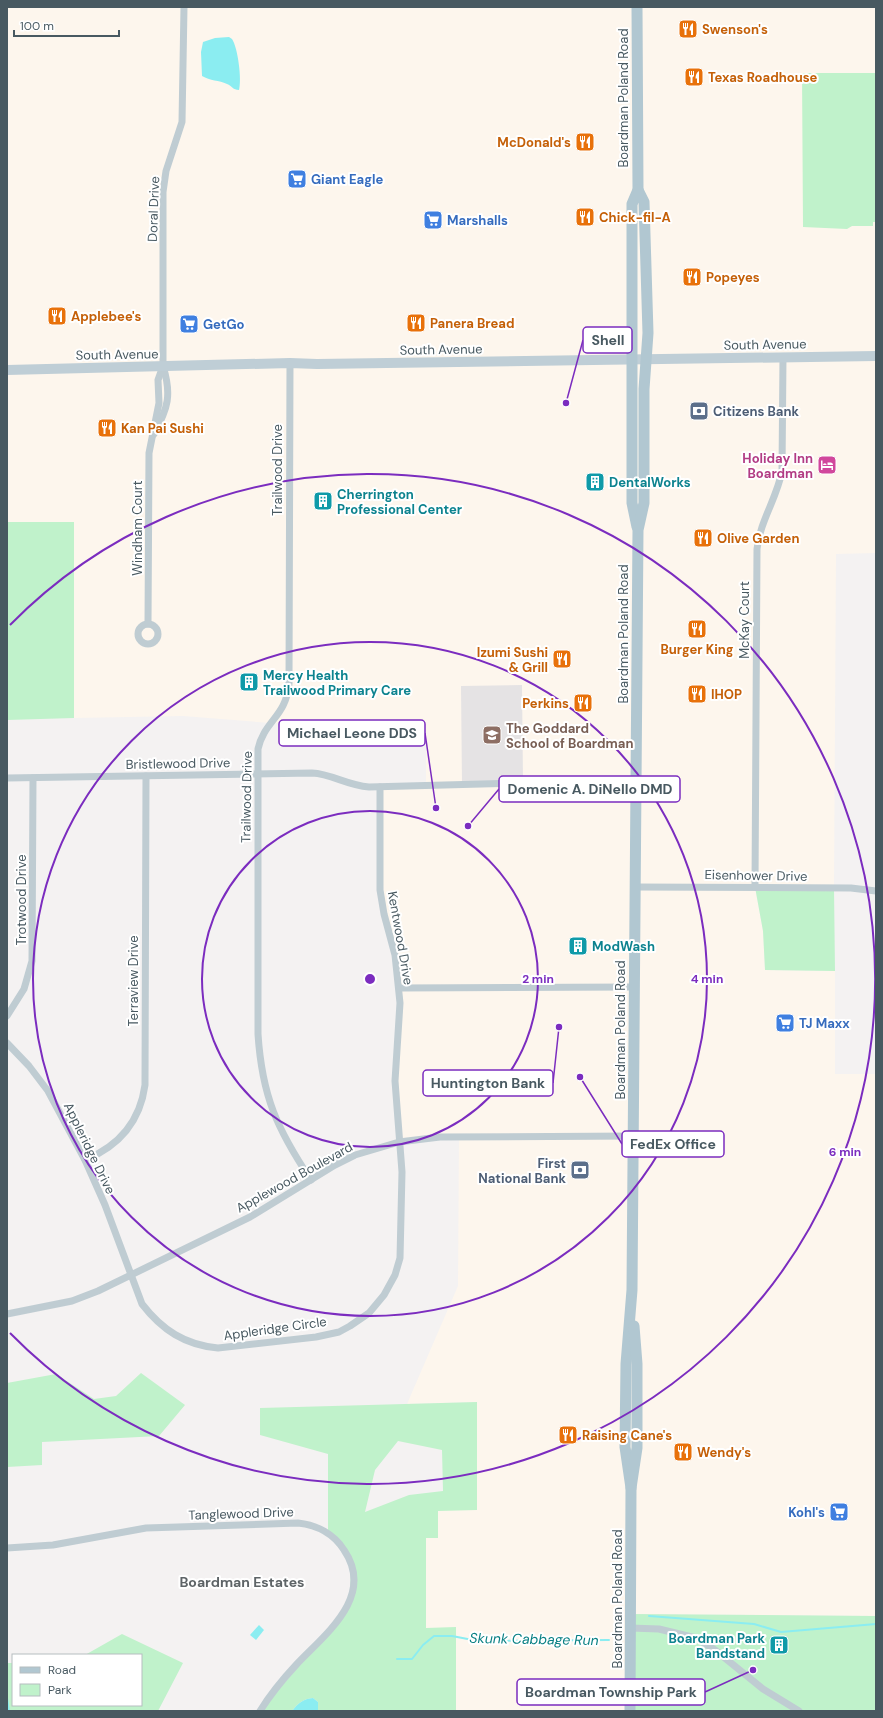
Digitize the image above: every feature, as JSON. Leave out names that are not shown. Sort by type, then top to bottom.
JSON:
[{"type":"main road","name":"Boardman Poland Road","points":[[637,7],[638,190],[632,204],[632,503],[638,530]]},
{"type":"main road","name":"Boardman Poland Road","points":[[630,1711],[631,1488],[625,1447],[625,1433],[626,1364],[632,1290],[638,530],[644,503],[644,389],[648,333],[644,202],[638,190]]},
{"type":"main road","name":"South Avenue","points":[[7,370],[290,363],[317,364],[876,356]]},
{"type":"street","name":"Doral Drive","points":[[163,366],[163,192],[166,170],[182,122],[184,7]]},
{"type":"street","name":"McKay Court","points":[[755,887],[757,549],[763,523],[778,488],[782,471],[782,357]]},
{"type":"street","name":"Trailwood Drive","points":[[290,363],[288,692],[282,710],[267,728],[258,749],[258,1034],[259,1061],[266,1092],[276,1121],[288,1146],[310,1180]]},
{"type":"street","name":"Windham Court","points":[[148,624],[149,452],[154,434],[159,403],[158,380],[163,366]]},
{"type":"street","name":"Bristlewood Drive","points":[[7,778],[317,773],[351,785],[380,786],[636,780]]},
{"type":"street","name":"Terraview Drive","points":[[85,1160],[107,1150],[124,1135],[137,1115],[143,1097],[145,1084],[146,776]]},
{"type":"street","name":"Trotwood Drive","points":[[7,1016],[24,989],[32,961],[33,778]]},
{"type":"street","name":"Kentwood Drive","points":[[380,786],[380,890],[384,914],[395,955],[399,988],[400,1018],[395,1081],[399,1142]]},
{"type":"street","name":"Eisenhower Drive","points":[[635,888],[755,887],[851,888],[876,890]]},
{"type":"street","points":[[399,988],[635,987]]},
{"type":"street","name":"Appleridge Drive","points":[[7,1044],[29,1066],[48,1091],[85,1160],[105,1205],[130,1275]]},
{"type":"street","name":"Applewood Boulevard","points":[[7,1314],[72,1301],[130,1275],[250,1217],[310,1180],[355,1155],[399,1142],[440,1136],[634,1136]]},
{"type":"street","name":"Appleridge Circle","points":[[130,1275],[142,1304],[154,1320],[184,1341],[202,1347],[218,1348],[316,1337],[339,1332],[369,1313],[384,1295],[394,1275],[400,1258],[402,1195],[399,1142]]},
{"type":"street","name":"Tanglewood Drive","points":[[7,1548],[53,1544],[146,1528],[298,1523],[322,1530],[339,1543],[351,1563],[354,1582],[350,1599],[342,1616],[286,1675],[260,1711]]},
{"type":"street","points":[[630,1628],[659,1629],[696,1638],[715,1650],[763,1689],[799,1711]]},
{"type":"shaded area","points":[[7,7],[876,7],[876,553],[836,554],[834,888],[755,888],[763,931],[765,970],[835,971],[835,1074],[876,1074],[876,1616],[630,1614],[630,1711],[456,1711],[456,1628],[426,1628],[426,1538],[438,1538],[438,1511],[477,1402],[407,1404],[458,1286],[459,1137],[399,1142],[396,1111],[398,976],[384,914],[380,787],[426,785],[426,725],[271,723],[183,716],[74,718],[74,522],[7,522]]},
{"type":"shaded area","name":"The Goddard School of Boardman","points":[[522,685],[523,782],[462,785],[461,686]]},
{"type":"green space","points":[[802,73],[876,73],[876,222],[873,222],[873,226],[852,226],[847,229],[803,227]]},
{"type":"green space","points":[[7,522],[74,522],[74,718],[7,720]]},
{"type":"green space","points":[[755,887],[834,888],[835,971],[765,970],[763,931]]},
{"type":"green space","points":[[141,1373],[185,1405],[159,1436],[42,1442],[42,1465],[7,1467],[7,1383],[56,1374],[94,1399],[116,1396]]},
{"type":"green space","points":[[477,1402],[477,1510],[438,1511],[438,1538],[426,1538],[426,1628],[456,1627],[456,1711],[318,1711],[318,1702],[313,1698],[306,1699],[301,1702],[292,1711],[260,1711],[332,1628],[350,1599],[351,1563],[328,1534],[328,1454],[260,1435],[260,1408]],"holes":[[[398,1441],[442,1450],[443,1491],[409,1495],[365,1512],[375,1470]]]},
{"type":"green space","points":[[630,1614],[876,1616],[876,1711],[630,1711]]},
{"type":"green space","points":[[122,1634],[183,1663],[158,1711],[7,1711],[7,1663],[12,1663],[12,1706],[142,1706],[142,1654],[87,1654]]},
{"type":"water","points":[[229,37],[234,43],[238,56],[240,72],[239,90],[224,83],[202,76],[201,52],[203,42],[215,38]]},
{"type":"water","points":[[259,1625],[264,1630],[256,1640],[250,1635]]},
{"type":"water","points":[[313,1698],[318,1702],[318,1711],[292,1711],[301,1702],[306,1699]]},
{"type":"waterway","name":"Skunk Cabbage Run","points":[[649,1616],[754,1624],[781,1632],[876,1624]]},
{"type":"waterway","name":"Skunk Cabbage Run","points":[[397,1659],[412,1659],[423,1645],[434,1636],[452,1636],[478,1641],[609,1640]]},
{"type":"waterway","points":[[7,1698],[9,1711]]},
{"type":"place","name":"Swenson's","points":[[688,29]]},
{"type":"place","name":"Texas Roadhouse","points":[[694,77]]},
{"type":"place","name":"McDonald's","points":[[585,142]]},
{"type":"place","name":"Giant Eagle","points":[[297,179]]},
{"type":"place","name":"Chick-fil-A","points":[[585,217]]},
{"type":"place","name":"Marshalls","points":[[433,220]]},
{"type":"place","name":"Popeyes","points":[[692,277]]},
{"type":"place","name":"Applebee's","points":[[57,316]]},
{"type":"place","name":"Panera Bread","points":[[416,323]]},
{"type":"place","name":"GetGo","points":[[189,324]]},
{"type":"place","name":"Shell","points":[[566,403]]},
{"type":"place","name":"Citizens Bank","points":[[699,411]]},
{"type":"place","name":"Kan Pai Sushi","points":[[107,428]]},
{"type":"place","name":"Holiday Inn Boardman","points":[[827,465]]},
{"type":"place","name":"DentalWorks","points":[[595,482]]},
{"type":"place","name":"Cherrington Professional Center","points":[[323,501]]},
{"type":"place","name":"Olive Garden","points":[[703,538]]},
{"type":"place","name":"Burger King","points":[[697,629]]},
{"type":"place","name":"Izumi Sushi & Grill","points":[[562,659]]},
{"type":"place","name":"Mercy Health Trailwood Primary Care","points":[[249,682]]},
{"type":"place","name":"IHOP","points":[[697,694]]},
{"type":"place","name":"Perkins","points":[[583,703]]},
{"type":"place","name":"The Goddard School of Boardman","points":[[492,735]]},
{"type":"place","name":"Michael Leone DDS","points":[[436,808]]},
{"type":"place","name":"Domenic A. DiNello DMD","points":[[468,826]]},
{"type":"place","name":"ModWash","points":[[578,946]]},
{"type":"place","name":"TJ Maxx","points":[[785,1023]]},
{"type":"place","name":"Huntington Bank","points":[[559,1027]]},
{"type":"place","name":"FedEx Office","points":[[580,1077]]},
{"type":"place","name":"First National Bank","points":[[580,1170]]},
{"type":"place","name":"Raising Cane's","points":[[568,1435]]},
{"type":"place","name":"Wendy's","points":[[683,1452]]},
{"type":"place","name":"Kohl's","points":[[839,1512]]},
{"type":"place","name":"Boardman Park Bandstand","points":[[779,1645]]},
{"type":"place","name":"Boardman Township Park","points":[[753,1670]]},
{"type":"district","name":"Boardman Estates","points":[[242,1582]]}]
